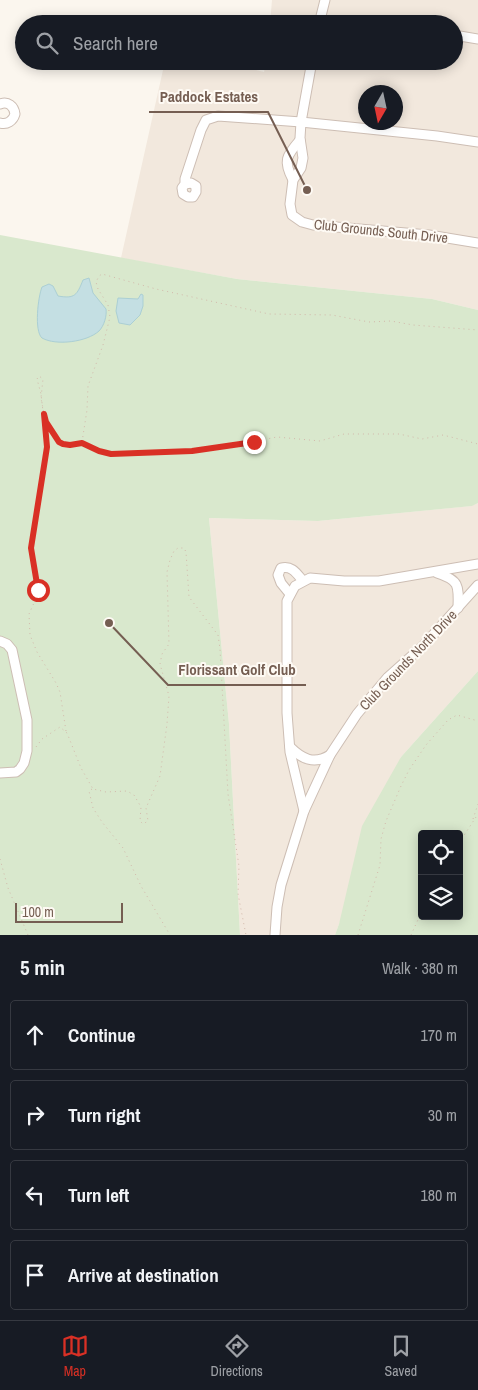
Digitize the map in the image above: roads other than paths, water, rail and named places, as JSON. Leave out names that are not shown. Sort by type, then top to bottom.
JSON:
[{"type":"street","points":[[322,15],[325,0]]},
{"type":"street","points":[[463,37],[478,38]]},
{"type":"street","name":"Club Grounds South Drive","points":[[310,70],[301,122],[300,140],[303,158],[301,168],[293,180],[290,204],[292,215],[302,222],[313,225],[430,235],[478,243]]},
{"type":"street","points":[[0,104],[12,106],[15,114],[11,121],[0,123]]},
{"type":"street","points":[[186,184],[185,179],[201,130],[209,118],[230,116],[301,122],[478,142]]},
{"type":"street","name":"Club Grounds South Drive","points":[[293,180],[286,167],[287,158],[300,140]]},
{"type":"street","points":[[304,811],[290,747],[287,713],[288,601],[294,586],[310,578],[344,581],[379,581],[478,564]]},
{"type":"street","points":[[290,594],[281,583],[278,575],[281,568],[286,566],[292,568],[303,581]]},
{"type":"street","points":[[435,572],[448,576],[456,583],[458,608]]},
{"type":"street","name":"Club Grounds North Drive","points":[[275,935],[279,895],[304,811],[330,755],[357,714],[388,677],[424,645],[478,585]]},
{"type":"street","points":[[0,641],[12,650],[27,720],[27,751],[24,763],[16,772],[0,773]]},
{"type":"street","points":[[290,747],[304,758],[310,760],[323,759],[330,755]]},
{"type":"water","points":[[89,278],[93,293],[106,309],[105,321],[101,329],[94,335],[71,342],[55,342],[42,338],[37,321],[42,287],[49,284],[53,286],[58,296],[68,297],[75,295],[83,280]]},
{"type":"water","points":[[141,294],[143,295],[143,306],[140,315],[130,325],[119,323],[116,311],[118,298],[138,299]]},
{"type":"place","name":"Paddock Estates","points":[[307,190]]},
{"type":"place","name":"Florissant Golf Club","points":[[109,623]]}]
